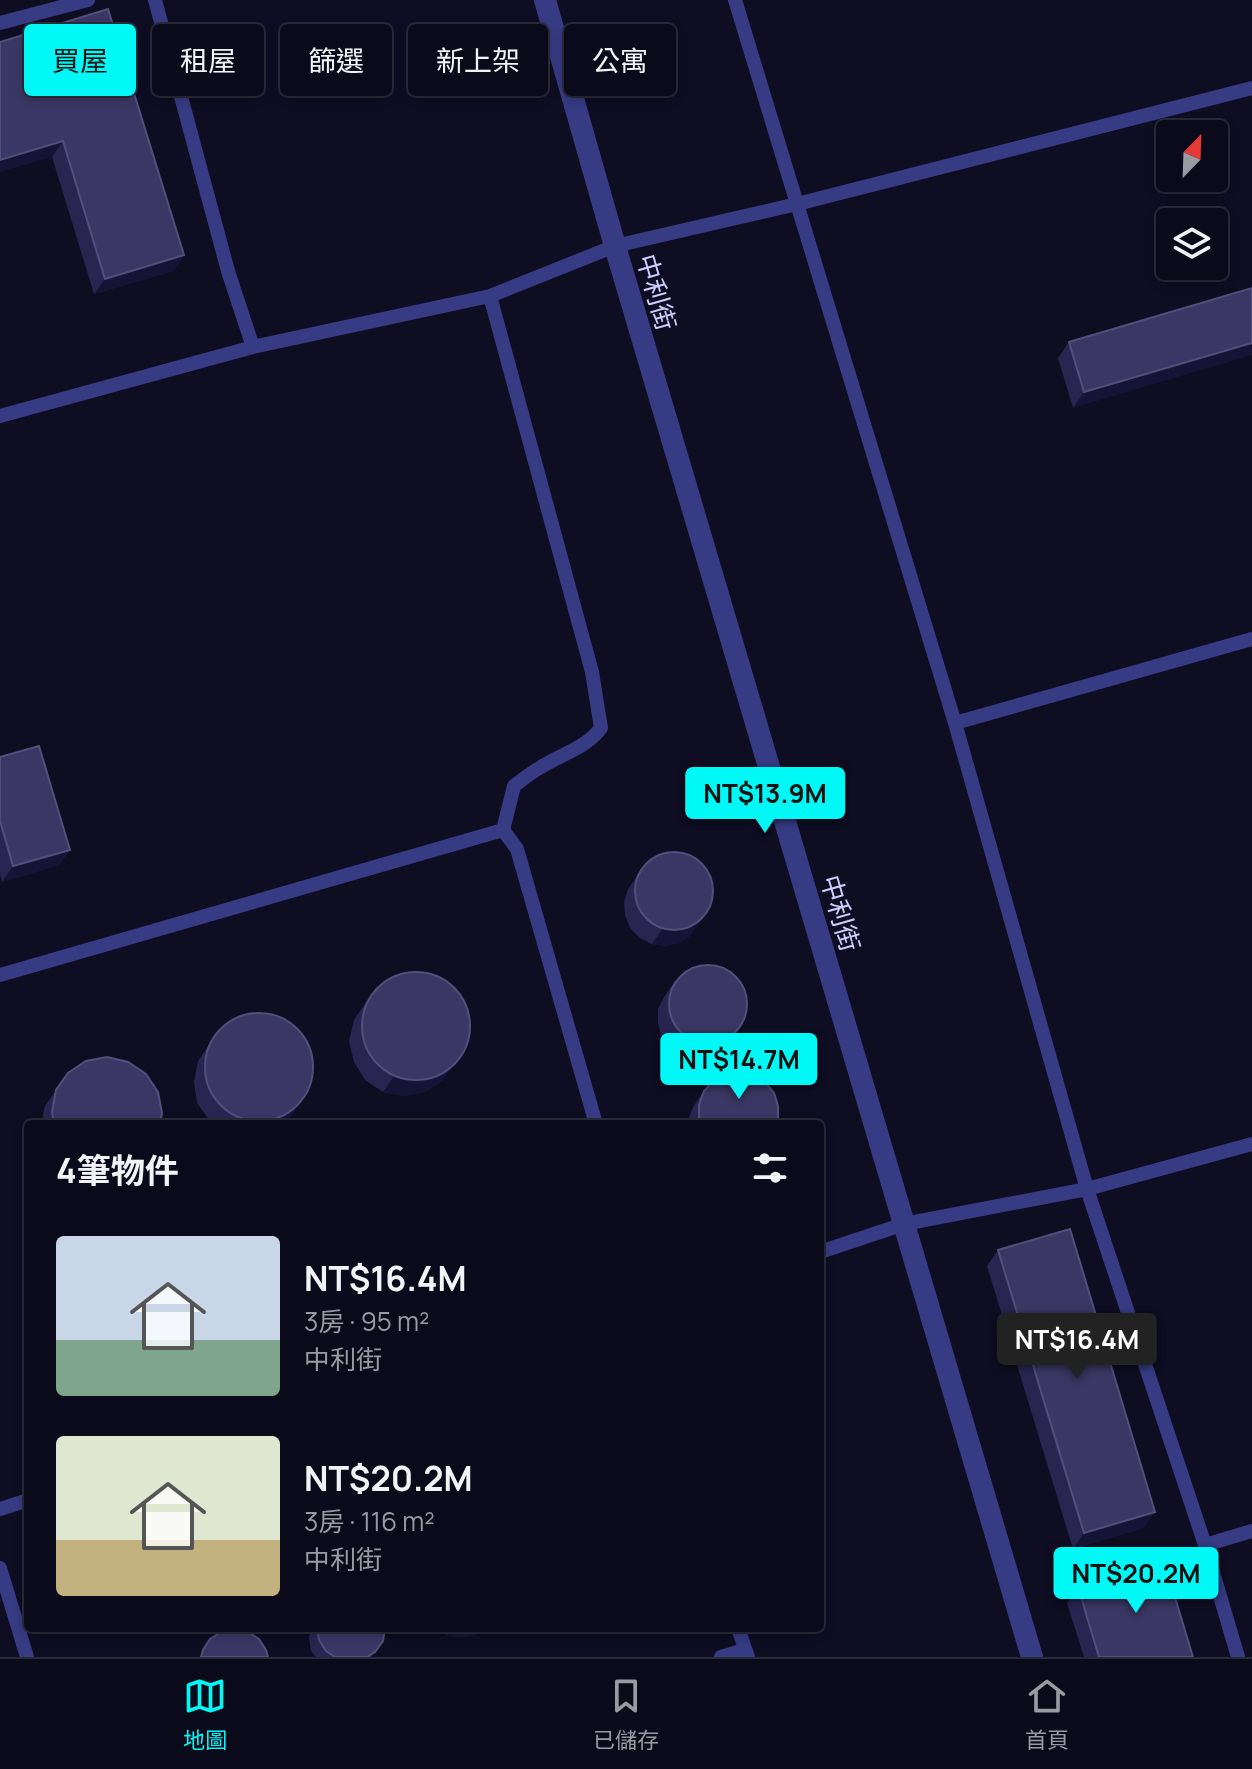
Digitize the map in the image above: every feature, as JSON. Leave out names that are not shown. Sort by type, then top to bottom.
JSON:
[{"type":"street","name":"中利街","points":[[545,0],[1032,1657]]},
{"type":"lane","points":[[0,23],[88,0]]},
{"type":"lane","points":[[155,0],[228,271],[253,347]]},
{"type":"lane","points":[[735,0],[955,723],[1087,1189],[1205,1545],[1238,1657]]},
{"type":"lane","points":[[0,416],[253,347],[490,296],[615,246],[797,204],[1252,88]]},
{"type":"lane","points":[[490,296],[592,672],[601,728],[576,749],[541,767],[514,786],[503,830]]},
{"type":"lane","points":[[955,723],[1252,639]]},
{"type":"lane","points":[[0,975],[503,830]]},
{"type":"lane","points":[[503,830],[517,849],[595,1120]]},
{"type":"lane","points":[[824,1251],[904,1224],[1087,1189],[1252,1144]]},
{"type":"lane","points":[[0,1509],[24,1501]]},
{"type":"lane","points":[[1205,1545],[1252,1531]]},
{"type":"lane","points":[[0,1568],[27,1657]]},
{"type":"lane","points":[[721,1657],[746,1654],[739,1632]]},
{"type":"building","points":[[108,9],[113,24],[59,24]]},
{"type":"building","points":[[24,35],[24,96],[135,96],[184,255],[105,279],[63,141],[0,160],[0,42]]},
{"type":"building","points":[[1252,288],[1252,343],[1084,392],[1069,342]]},
{"type":"building","points":[[39,746],[70,850],[13,866],[0,821],[0,757]]},
{"type":"building","points":[[674,852],[689,855],[706,869],[713,891],[710,906],[696,923],[674,930],[659,927],[642,913],[635,891],[638,876],[652,859]]},
{"type":"building","points":[[708,965],[723,968],[736,976],[744,989],[747,1004],[744,1019],[736,1032],[723,1040],[708,1043],[693,1040],[680,1032],[672,1019],[669,1004],[672,989],[680,976],[693,968]]},
{"type":"building","points":[[416,972],[437,976],[454,988],[466,1005],[470,1026],[466,1047],[454,1064],[437,1076],[416,1080],[395,1076],[378,1064],[366,1047],[362,1026],[366,1005],[378,988],[395,976]]},
{"type":"building","points":[[248,1014],[270,1014],[289,1022],[304,1037],[312,1056],[312,1078],[304,1097],[289,1112],[270,1120],[248,1120],[229,1112],[214,1097],[206,1078],[206,1056],[214,1037],[229,1022]]},
{"type":"building","points":[[107,1057],[128,1062],[146,1074],[158,1092],[161,1120],[53,1120],[56,1090],[68,1073],[86,1061]]},
{"type":"building","points":[[725,1074],[753,1074],[765,1082],[774,1093],[778,1120],[700,1120],[699,1105],[704,1091]]},
{"type":"building","points":[[1070,1229],[1155,1512],[1084,1533],[998,1250]]},
{"type":"building","points":[[1164,1561],[1193,1657],[1099,1657],[1078,1587]]},
{"type":"building","points":[[221,1632],[248,1632],[259,1639],[268,1657],[201,1657],[210,1639]]},
{"type":"building","points":[[318,1632],[384,1632],[383,1641],[367,1657],[335,1657],[326,1651]]}]
